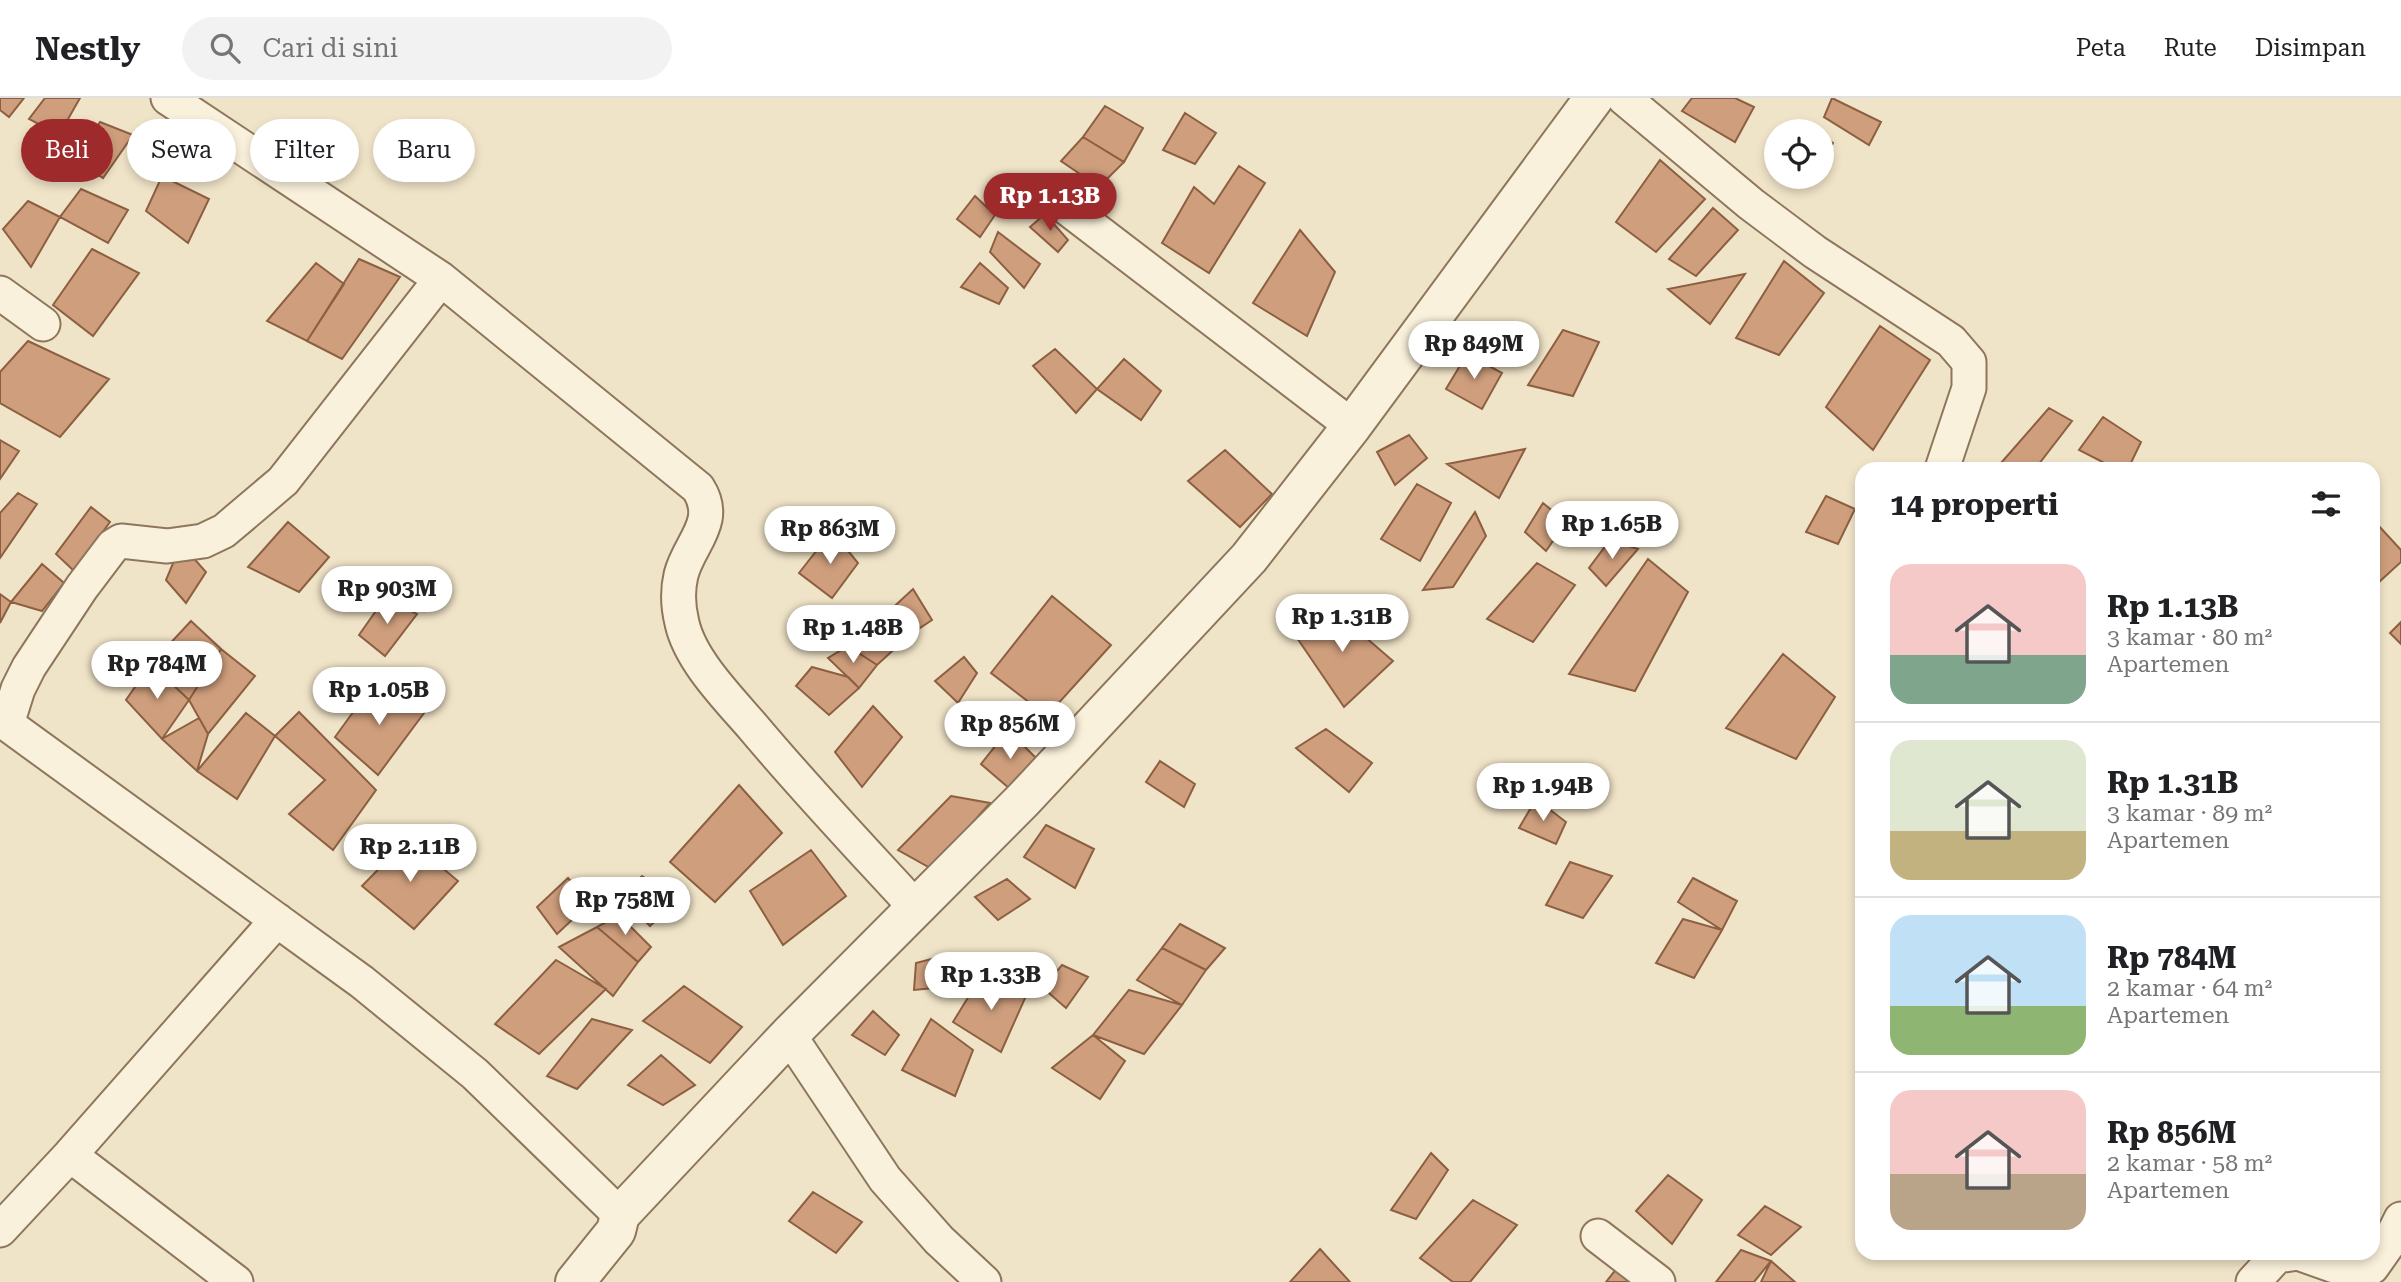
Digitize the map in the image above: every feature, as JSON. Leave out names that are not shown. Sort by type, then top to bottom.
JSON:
[{"type":"street","points":[[168,98],[441,279],[698,488],[706,500],[707,517],[682,573],[678,597],[689,646],[730,701],[916,908]]},
{"type":"street","points":[[575,1282],[616,1231],[620,1215],[789,1035],[1023,800],[1249,558],[1352,426],[1594,98]]},
{"type":"street","points":[[1624,98],[1751,204],[1815,252],[1951,341],[1969,362],[1969,388],[1944,462]]},
{"type":"street","points":[[1063,205],[1352,426]]},
{"type":"street","points":[[441,279],[283,481],[224,531],[203,541],[167,546],[121,541],[113,545],[29,667],[4,722],[362,982],[475,1074],[620,1215]]},
{"type":"street","points":[[0,293],[43,324]]},
{"type":"street","points":[[0,1230],[70,1155],[277,920]]},
{"type":"street","points":[[789,1035],[886,1179],[939,1240],[984,1282]]},
{"type":"street","points":[[70,1155],[236,1282]]},
{"type":"street","points":[[2380,1256],[2401,1219]]},
{"type":"street","points":[[1598,1236],[1658,1282]]},
{"type":"street","points":[[2253,1282],[2273,1260]]},
{"type":"street","points":[[2318,1260],[2346,1270],[2372,1267],[2377,1260]]},
{"type":"building","points":[[0,98],[24,98],[9,117],[0,110]]},
{"type":"building","points":[[45,98],[80,98],[68,119],[29,119]]},
{"type":"building","points":[[1692,98],[1735,98],[1754,107],[1735,142],[1682,111]]},
{"type":"building","points":[[1832,98],[1881,122],[1869,145],[1834,123],[1834,119],[1824,117]]},
{"type":"building","points":[[1105,106],[1143,128],[1124,162],[1083,137]]},
{"type":"building","points":[[1185,113],[1216,133],[1195,164],[1163,150]]},
{"type":"building","points":[[113,127],[127,133],[127,144],[113,164]]},
{"type":"building","points":[[1083,137],[1124,162],[1099,187],[1061,161]]},
{"type":"building","points":[[1660,160],[1705,199],[1656,252],[1616,222]]},
{"type":"building","points":[[1239,166],[1265,183],[1209,273],[1162,243],[1194,187],[1214,204]]},
{"type":"building","points":[[159,182],[174,182],[209,199],[188,243],[146,211]]},
{"type":"building","points":[[81,189],[128,210],[108,243],[60,217]]},
{"type":"building","points":[[975,196],[995,215],[980,237],[957,219]]},
{"type":"building","points":[[28,201],[60,217],[31,267],[3,229]]},
{"type":"building","points":[[1713,208],[1738,230],[1696,276],[1669,259]]},
{"type":"building","points":[[1045,214],[1068,240],[1058,252],[1030,227]]},
{"type":"building","points":[[1300,230],[1335,272],[1307,336],[1253,303]]},
{"type":"building","points":[[998,232],[1040,264],[1024,288],[990,252]]},
{"type":"building","points":[[92,249],[139,273],[93,336],[53,305]]},
{"type":"building","points":[[359,259],[400,277],[342,359],[307,341]]},
{"type":"building","points":[[1784,261],[1824,293],[1779,355],[1736,338]]},
{"type":"building","points":[[316,263],[344,284],[307,341],[267,321]]},
{"type":"building","points":[[980,263],[1008,288],[999,304],[961,287]]},
{"type":"building","points":[[1745,274],[1710,324],[1668,289]]},
{"type":"building","points":[[1880,326],[1930,360],[1873,450],[1826,407]]},
{"type":"building","points":[[1563,330],[1599,342],[1573,396],[1528,385]]},
{"type":"building","points":[[28,341],[109,379],[60,437],[0,403],[0,372]]},
{"type":"building","points":[[1055,349],[1097,389],[1076,413],[1033,366]]},
{"type":"building","points":[[1467,354],[1502,373],[1482,409],[1446,389]]},
{"type":"building","points":[[1124,359],[1161,391],[1141,420],[1097,389]]},
{"type":"building","points":[[2049,408],[2072,421],[2040,462],[2002,462]]},
{"type":"building","points":[[2103,417],[2141,442],[2131,462],[2102,462],[2079,450]]},
{"type":"building","points":[[1409,435],[1427,458],[1395,485],[1377,452]]},
{"type":"building","points":[[0,440],[19,451],[0,479]]},
{"type":"building","points":[[1525,449],[1499,498],[1447,464]]},
{"type":"building","points":[[1225,450],[1272,494],[1240,527],[1188,481]]},
{"type":"building","points":[[1417,484],[1451,503],[1420,561],[1381,539]]},
{"type":"building","points":[[18,493],[37,504],[0,558],[0,513]]},
{"type":"building","points":[[1826,496],[1855,509],[1838,544],[1806,532]]},
{"type":"building","points":[[1543,503],[1566,522],[1546,551],[1525,532]]},
{"type":"building","points":[[91,507],[110,522],[74,571],[56,554]]},
{"type":"building","points":[[1475,512],[1486,536],[1453,587],[1423,590]]},
{"type":"building","points":[[288,522],[329,557],[299,592],[248,567]]},
{"type":"building","points":[[2380,527],[2401,550],[2401,562],[2380,581]]},
{"type":"building","points":[[832,531],[858,563],[832,598],[799,573]]},
{"type":"building","points":[[1610,540],[1638,549],[1606,586],[1589,568]]},
{"type":"building","points":[[181,544],[206,572],[186,603],[166,580]]},
{"type":"building","points":[[1648,559],[1688,592],[1635,691],[1569,674]]},
{"type":"building","points":[[1537,563],[1575,585],[1533,642],[1487,619]]},
{"type":"building","points":[[42,564],[64,583],[42,611],[11,602]]},
{"type":"building","points":[[913,589],[932,620],[911,634],[886,614]]},
{"type":"building","points":[[0,594],[11,602],[0,623]]},
{"type":"building","points":[[1052,596],[1111,645],[1047,716],[991,673]]},
{"type":"building","points":[[385,598],[417,614],[385,656],[359,635]]},
{"type":"building","points":[[1328,605],[1393,661],[1344,707],[1295,635]]},
{"type":"building","points":[[191,621],[221,649],[189,700],[151,664]]},
{"type":"building","points":[[876,622],[902,642],[877,665],[848,646]]},
{"type":"building","points":[[2401,622],[2401,644],[2390,633]]},
{"type":"building","points":[[848,646],[877,665],[859,688],[828,658]]},
{"type":"building","points":[[221,649],[255,676],[208,734],[189,700]]},
{"type":"building","points":[[1783,654],[1835,697],[1796,759],[1726,728]]},
{"type":"building","points":[[964,657],[977,673],[958,703],[935,681]]},
{"type":"building","points":[[151,664],[189,700],[162,739],[126,700]]},
{"type":"building","points":[[812,667],[848,677],[859,688],[829,715],[796,686]]},
{"type":"building","points":[[375,682],[424,713],[378,775],[335,737]]},
{"type":"building","points":[[873,706],[902,737],[862,787],[835,752]]},
{"type":"building","points":[[299,712],[376,790],[333,850],[289,814],[325,780],[275,736]]},
{"type":"building","points":[[246,713],[275,736],[237,799],[197,771]]},
{"type":"building","points":[[199,718],[208,734],[197,771],[162,739]]},
{"type":"building","points":[[1326,729],[1372,763],[1349,792],[1296,748]]},
{"type":"building","points":[[1008,730],[1040,762],[1010,789],[981,764]]},
{"type":"building","points":[[1160,761],[1195,784],[1184,807],[1146,782]]},
{"type":"building","points":[[739,785],[782,833],[715,902],[670,862]]},
{"type":"building","points":[[951,796],[990,803],[932,869],[898,850]]},
{"type":"building","points":[[1536,799],[1566,822],[1556,844],[1519,828]]},
{"type":"building","points":[[1046,825],[1094,849],[1075,888],[1024,857]]},
{"type":"building","points":[[408,839],[458,881],[414,929],[362,886]]},
{"type":"building","points":[[811,850],[846,896],[783,945],[750,891]]},
{"type":"building","points":[[1570,862],[1612,876],[1583,918],[1546,905]]},
{"type":"building","points":[[642,876],[678,900],[650,926],[622,898]]},
{"type":"building","points":[[568,878],[590,903],[557,934],[537,907]]},
{"type":"building","points":[[1693,878],[1737,901],[1722,930],[1678,902]]},
{"type":"building","points":[[1007,879],[1030,899],[998,920],[975,897]]},
{"type":"building","points":[[619,915],[651,947],[638,962],[597,927]]},
{"type":"building","points":[[1683,919],[1722,930],[1694,978],[1656,963]]},
{"type":"building","points":[[1180,924],[1225,948],[1206,970],[1162,948]]},
{"type":"building","points":[[597,927],[638,962],[613,996],[559,947]]},
{"type":"building","points":[[1162,948],[1206,970],[1182,1005],[1137,980]]},
{"type":"building","points":[[939,957],[944,987],[914,990],[916,963]]},
{"type":"building","points":[[556,960],[606,989],[539,1054],[495,1024]]},
{"type":"building","points":[[1062,965],[1088,977],[1066,1008],[1043,988]]},
{"type":"building","points":[[983,973],[1026,996],[1001,1052],[953,1022]]},
{"type":"building","points":[[684,986],[742,1027],[710,1063],[643,1021]]},
{"type":"building","points":[[1129,990],[1182,1005],[1144,1054],[1093,1035]]},
{"type":"building","points":[[873,1011],[899,1035],[885,1055],[852,1035]]},
{"type":"building","points":[[592,1019],[632,1030],[577,1089],[547,1076]]},
{"type":"building","points":[[931,1019],[973,1050],[955,1096],[902,1070]]},
{"type":"building","points":[[1093,1035],[1125,1061],[1100,1099],[1052,1068]]},
{"type":"building","points":[[661,1055],[695,1085],[663,1105],[628,1085]]},
{"type":"building","points":[[1431,1153],[1448,1170],[1416,1219],[1391,1210]]},
{"type":"building","points":[[1668,1175],[1702,1200],[1672,1244],[1636,1211]]},
{"type":"building","points":[[813,1192],[862,1222],[836,1253],[789,1221]]},
{"type":"building","points":[[1473,1200],[1517,1225],[1470,1282],[1453,1282],[1420,1258]]},
{"type":"building","points":[[1765,1206],[1801,1227],[1771,1255],[1738,1235]]},
{"type":"building","points":[[1320,1249],[1350,1282],[1290,1282]]},
{"type":"building","points":[[1741,1250],[1771,1261],[1754,1282],[1716,1282]]},
{"type":"building","points":[[1771,1261],[1795,1282],[1761,1282]]},
{"type":"building","points":[[1617,1268],[1633,1282],[1606,1282]]}]
